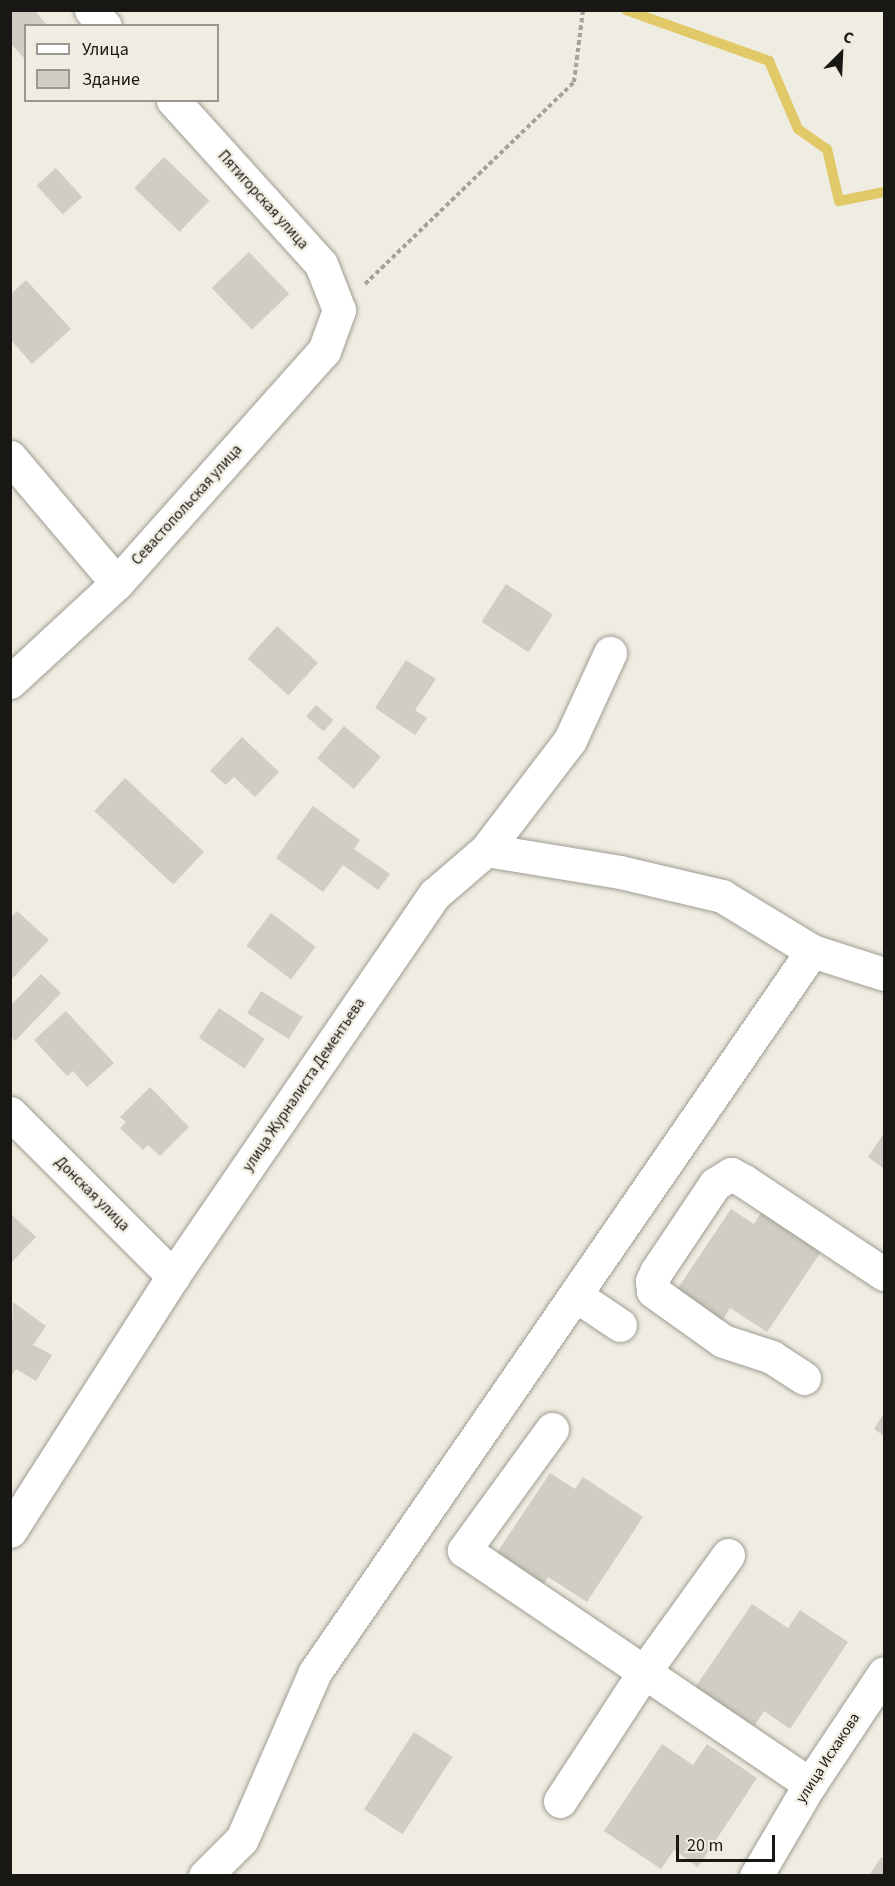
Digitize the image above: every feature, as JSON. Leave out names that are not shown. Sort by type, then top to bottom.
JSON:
[{"type":"street","points":[[91,10],[103,24]]},
{"type":"street","name":"Пятигорская улица","points":[[175,102],[321,264],[339,310]]},
{"type":"street","name":"Севастопольская улица","points":[[10,682],[117,583],[324,351],[339,310]]},
{"type":"street","points":[[10,457],[117,583]]},
{"type":"street","name":"улица Журналиста Дементьева","points":[[10,1531],[173,1276],[435,894],[486,850],[570,740],[610,653]]},
{"type":"street","points":[[486,850],[620,872],[722,896],[812,951],[885,974]]},
{"type":"street","points":[[205,1875],[242,1839],[315,1672],[812,951]]},
{"type":"street","name":"Донская улица","points":[[10,1113],[173,1276]]},
{"type":"street","points":[[804,1378],[772,1357],[723,1341],[653,1291],[652,1281],[657,1272],[715,1184],[722,1176],[731,1174],[744,1180],[885,1274]]},
{"type":"street","points":[[575,1295],[620,1325]]},
{"type":"street","points":[[552,1429],[464,1550],[810,1784]]},
{"type":"street","points":[[560,1801],[644,1672],[728,1555]]},
{"type":"street","name":"улица Исхакова","points":[[756,1875],[810,1784],[885,1673]]},
{"type":"path","points":[[339,310],[574,82],[583,10]]},
{"type":"building","points":[[10,10],[34,10],[46,24],[24,24],[24,58],[10,43]]},
{"type":"building","points":[[164,157],[209,201],[179,232],[134,188]]},
{"type":"building","points":[[56,168],[82,197],[63,214],[37,185]]},
{"type":"building","points":[[249,252],[289,294],[252,330],[212,288]]},
{"type":"building","points":[[26,280],[71,329],[32,364],[10,339],[10,295]]},
{"type":"building","points":[[506,584],[553,614],[528,652],[481,622]]},
{"type":"building","points":[[277,626],[318,663],[288,696],[248,659]]},
{"type":"building","points":[[406,660],[436,679],[415,710],[427,718],[415,735],[375,708]]},
{"type":"building","points":[[316,705],[333,720],[324,731],[306,716]]},
{"type":"building","points":[[344,726],[381,757],[354,789],[317,758]]},
{"type":"building","points":[[242,737],[279,772],[255,797],[234,777],[226,785],[210,771]]},
{"type":"building","points":[[125,778],[204,852],[173,885],[94,811]]},
{"type":"building","points":[[313,806],[360,840],[354,849],[390,874],[378,890],[343,865],[323,892],[276,858]]},
{"type":"building","points":[[17,911],[49,940],[10,981],[10,918]]},
{"type":"building","points":[[271,913],[316,947],[291,979],[246,946]]},
{"type":"building","points":[[41,974],[61,993],[15,1041],[10,1036],[10,1006]]},
{"type":"building","points":[[261,991],[303,1017],[289,1039],[247,1013]]},
{"type":"building","points":[[219,1008],[265,1039],[244,1069],[199,1038]]},
{"type":"building","points":[[66,1011],[114,1063],[87,1087],[73,1071],[67,1076],[34,1040]]},
{"type":"building","points":[[150,1087],[189,1127],[160,1156],[148,1145],[143,1150],[120,1128],[126,1122],[120,1117]]},
{"type":"building","points":[[884,1133],[884,1169],[868,1157]]},
{"type":"building","points":[[765,1206],[825,1246],[767,1332],[730,1308],[720,1324],[674,1294],[731,1209],[754,1224]]},
{"type":"building","points":[[10,1213],[36,1237],[10,1264]]},
{"type":"building","points":[[13,1302],[46,1326],[33,1345],[52,1355],[36,1381],[16,1369],[10,1378]]},
{"type":"building","points":[[884,1413],[884,1436],[874,1429]]},
{"type":"building","points":[[550,1473],[575,1489],[583,1477],[643,1517],[587,1602],[548,1577],[539,1591],[492,1560]]},
{"type":"building","points":[[752,1604],[788,1628],[800,1610],[848,1642],[790,1729],[764,1711],[751,1731],[692,1692]]},
{"type":"building","points":[[414,1732],[453,1757],[402,1834],[364,1809]]},
{"type":"building","points":[[662,1744],[693,1765],[707,1744],[757,1778],[698,1867],[674,1850],[661,1869],[604,1831]]},
{"type":"building","points":[[881,1857],[884,1859],[884,1876],[869,1876]]},
{"type":"waterway","points":[[626,10],[769,61],[798,129],[827,149],[839,201],[884,192]]}]
